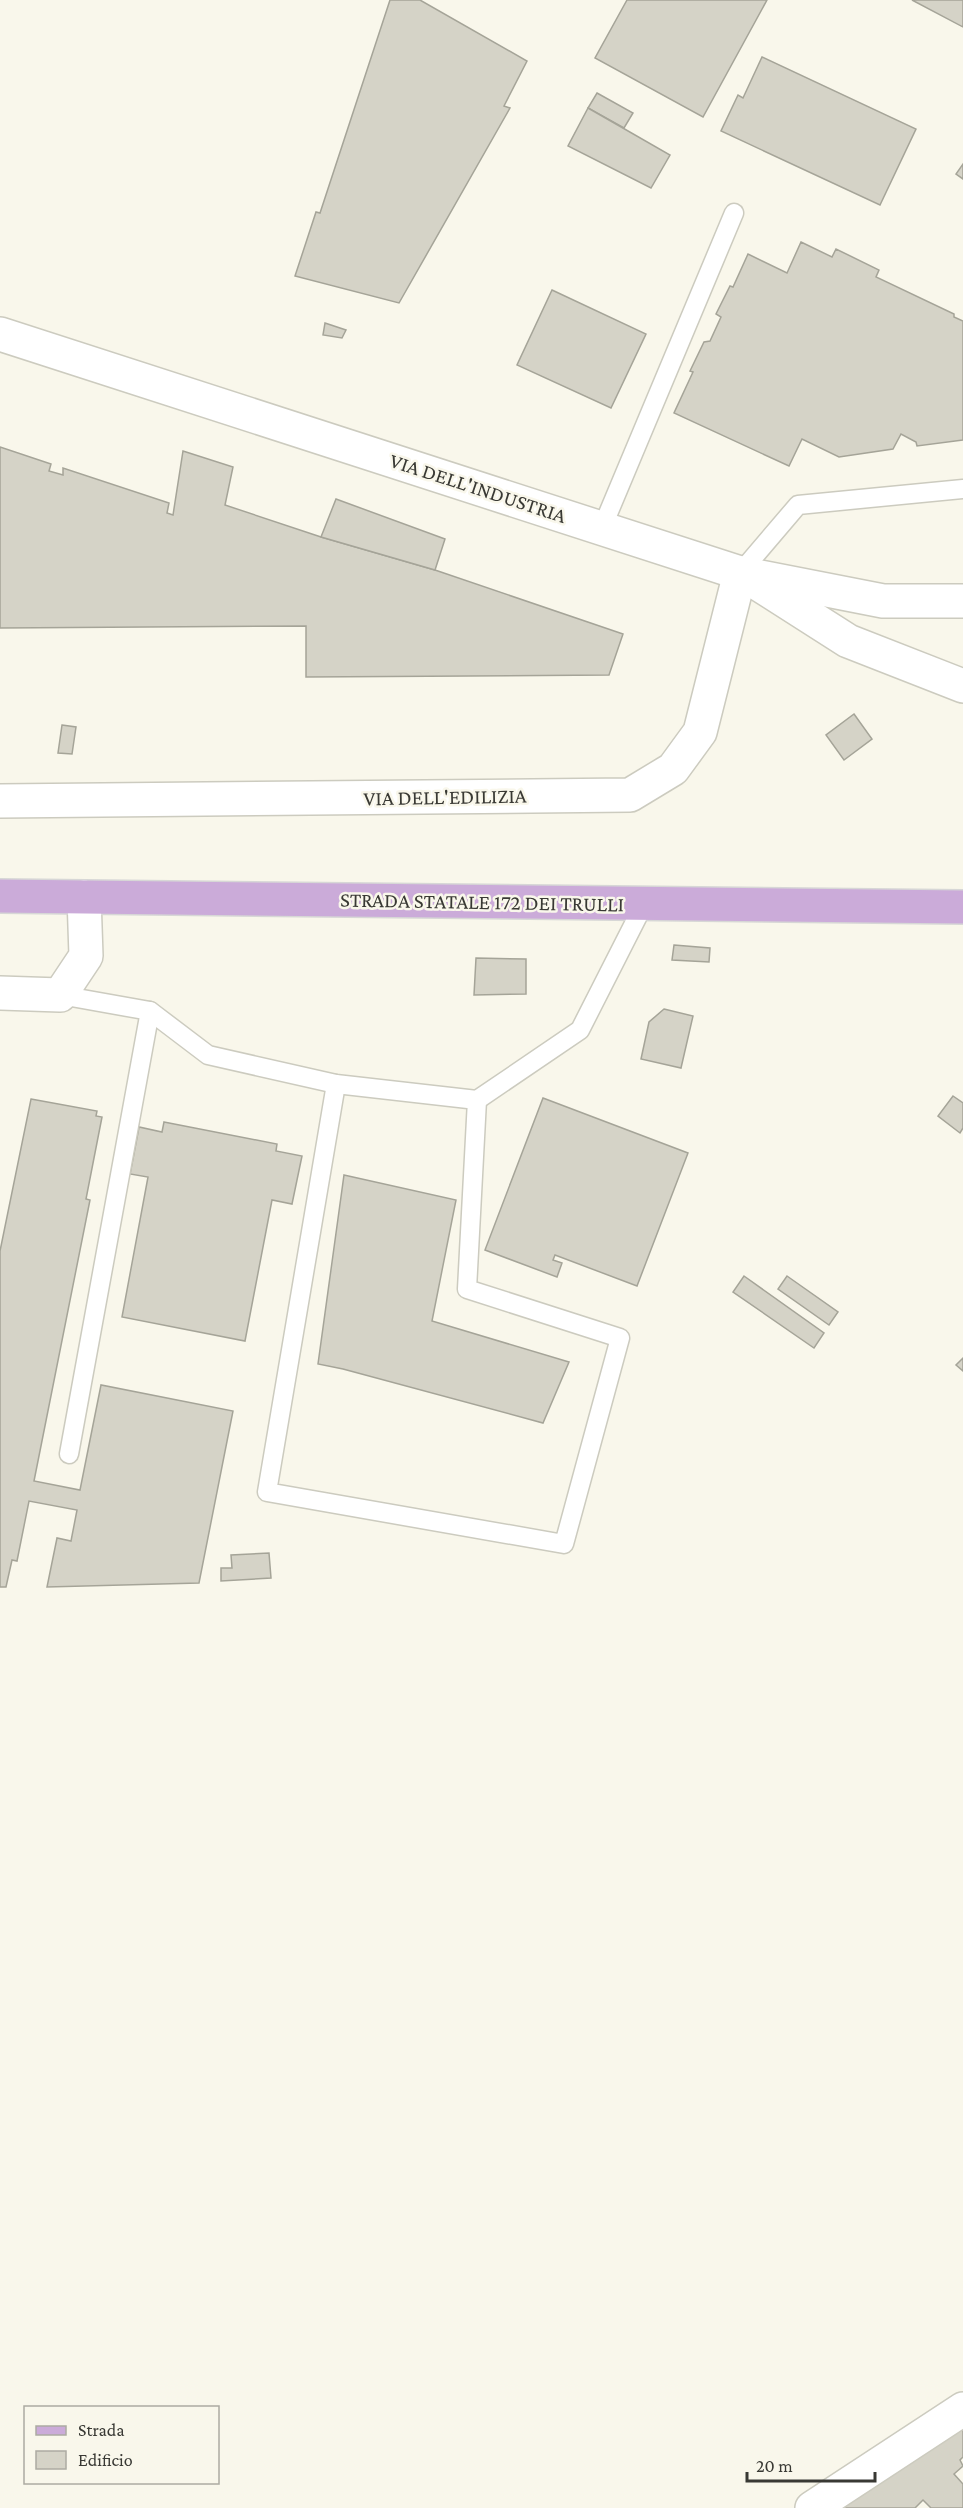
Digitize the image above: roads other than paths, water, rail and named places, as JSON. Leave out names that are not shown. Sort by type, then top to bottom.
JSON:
[{"type":"main road","name":"STRADA STATALE 172 DEI TRULLI","points":[[0,896],[963,907]]},
{"type":"street","name":"VIA DELL'INDUSTRIA","points":[[0,334],[740,573],[883,602],[963,601]]},
{"type":"street","points":[[740,573],[848,641],[963,686]]},
{"type":"street","name":"VIA DELL'EDILIZIA","points":[[0,801],[630,795],[673,768],[700,732],[740,573]]},
{"type":"street","points":[[0,993],[60,995],[86,956],[84,897]]},
{"type":"street","points":[[812,2508],[963,2409]]},
{"type":"lane","points":[[602,528],[734,213]]},
{"type":"lane","points":[[740,573],[798,505],[963,489]]},
{"type":"lane","points":[[60,995],[150,1011],[208,1055],[336,1084],[477,1100],[580,1030],[644,904]]},
{"type":"lane","points":[[69,1454],[150,1011]]},
{"type":"lane","points":[[336,1084],[267,1492],[564,1544],[620,1338],[467,1289],[477,1100]]}]
